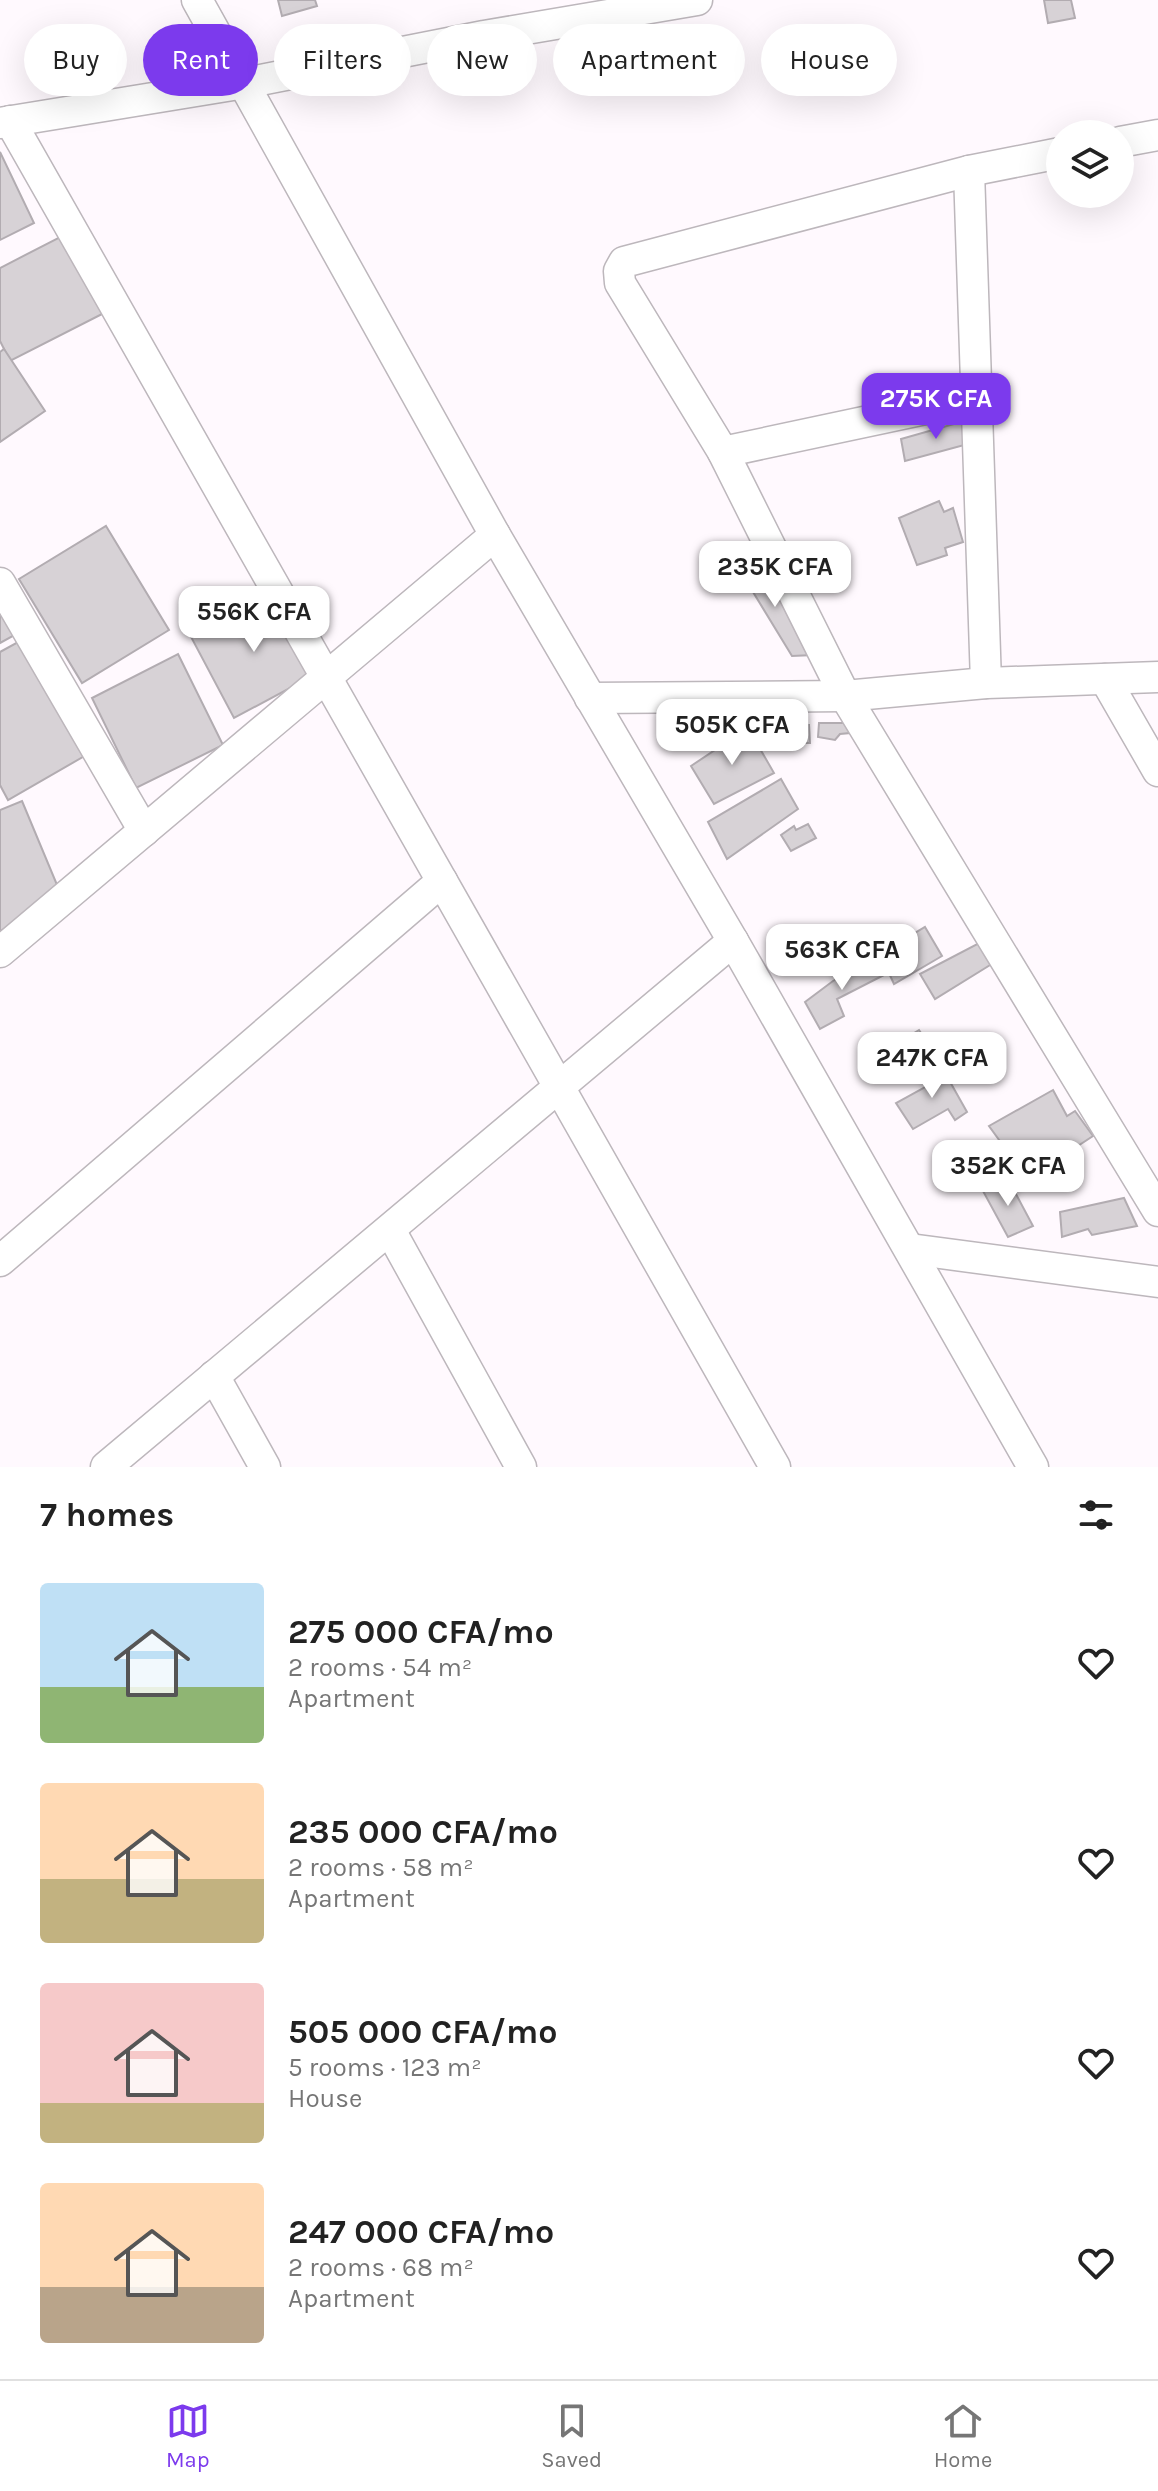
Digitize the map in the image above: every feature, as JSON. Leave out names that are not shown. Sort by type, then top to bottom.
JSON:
[{"type":"street","points":[[197,0],[211,24]]},
{"type":"street","points":[[258,80],[484,36],[697,0]]},
{"type":"street","points":[[165,96],[5,122],[327,677],[775,1467]]},
{"type":"street","points":[[252,96],[495,535],[733,941],[1033,1467]]},
{"type":"street","points":[[1134,139],[1158,135]]},
{"type":"street","points":[[1046,156],[969,171],[624,262],[619,271],[620,283],[723,452],[845,696],[1158,1211]]},
{"type":"street","points":[[969,171],[986,683]]},
{"type":"street","points":[[723,452],[977,398]]},
{"type":"street","points":[[0,952],[495,535]]},
{"type":"street","points":[[0,583],[144,831]]},
{"type":"street","points":[[590,698],[845,696],[986,683],[1158,677]]},
{"type":"street","points":[[1105,679],[1158,771]]},
{"type":"street","points":[[0,1261],[442,881]]},
{"type":"street","points":[[106,1467],[733,941]]},
{"type":"street","points":[[390,1230],[521,1467]]},
{"type":"street","points":[[910,1249],[1158,1282]]},
{"type":"street","points":[[214,1376],[265,1467]]},
{"type":"building","points":[[278,0],[315,0],[317,6],[282,16]]},
{"type":"building","points":[[1044,0],[1071,0],[1075,18],[1048,23]]},
{"type":"building","points":[[0,152],[34,223],[0,240]]},
{"type":"building","points":[[68,233],[108,311],[10,361],[0,341],[0,268]]},
{"type":"building","points":[[4,349],[45,411],[0,442],[0,352]]},
{"type":"building","points":[[968,420],[968,444],[905,461],[901,439]]},
{"type":"building","points":[[939,501],[944,512],[953,508],[963,542],[945,548],[947,555],[917,565],[899,518]]},
{"type":"building","points":[[106,526],[169,630],[82,683],[19,579]]},
{"type":"building","points":[[755,558],[813,655],[792,656],[739,569]]},
{"type":"building","points":[[274,590],[318,673],[234,718],[190,635]]},
{"type":"building","points":[[0,599],[18,633],[0,643]]},
{"type":"building","points":[[29,636],[95,750],[8,800],[0,785],[0,652]]},
{"type":"building","points":[[178,654],[223,745],[136,788],[92,698]]},
{"type":"building","points":[[819,723],[849,723],[850,733],[840,734],[835,740],[818,737]]},
{"type":"building","points":[[772,724],[809,725],[810,743],[777,743]]},
{"type":"building","points":[[748,728],[774,773],[714,804],[691,766]]},
{"type":"building","points":[[781,779],[798,809],[727,859],[708,822]]},
{"type":"building","points":[[22,801],[65,904],[0,931],[0,810]]},
{"type":"building","points":[[808,824],[816,838],[791,851],[781,835],[794,826],[796,830]]},
{"type":"building","points":[[925,927],[942,956],[894,984],[880,954]]},
{"type":"building","points":[[983,941],[995,962],[935,999],[920,974]]},
{"type":"building","points":[[878,956],[886,974],[837,999],[844,1016],[820,1029],[805,1002],[833,981]]},
{"type":"building","points":[[919,1030],[938,1059],[908,1080],[886,1050]]},
{"type":"building","points":[[940,1064],[967,1112],[955,1120],[948,1109],[913,1129],[896,1103],[931,1084],[924,1073]]},
{"type":"building","points":[[1053,1090],[1067,1116],[1075,1111],[1093,1136],[1015,1187],[991,1150],[1002,1144],[989,1126]]},
{"type":"building","points":[[1008,1179],[1033,1226],[1008,1237],[983,1191]]},
{"type":"building","points":[[1124,1198],[1137,1226],[1092,1235],[1088,1229],[1062,1237],[1060,1212]]}]
